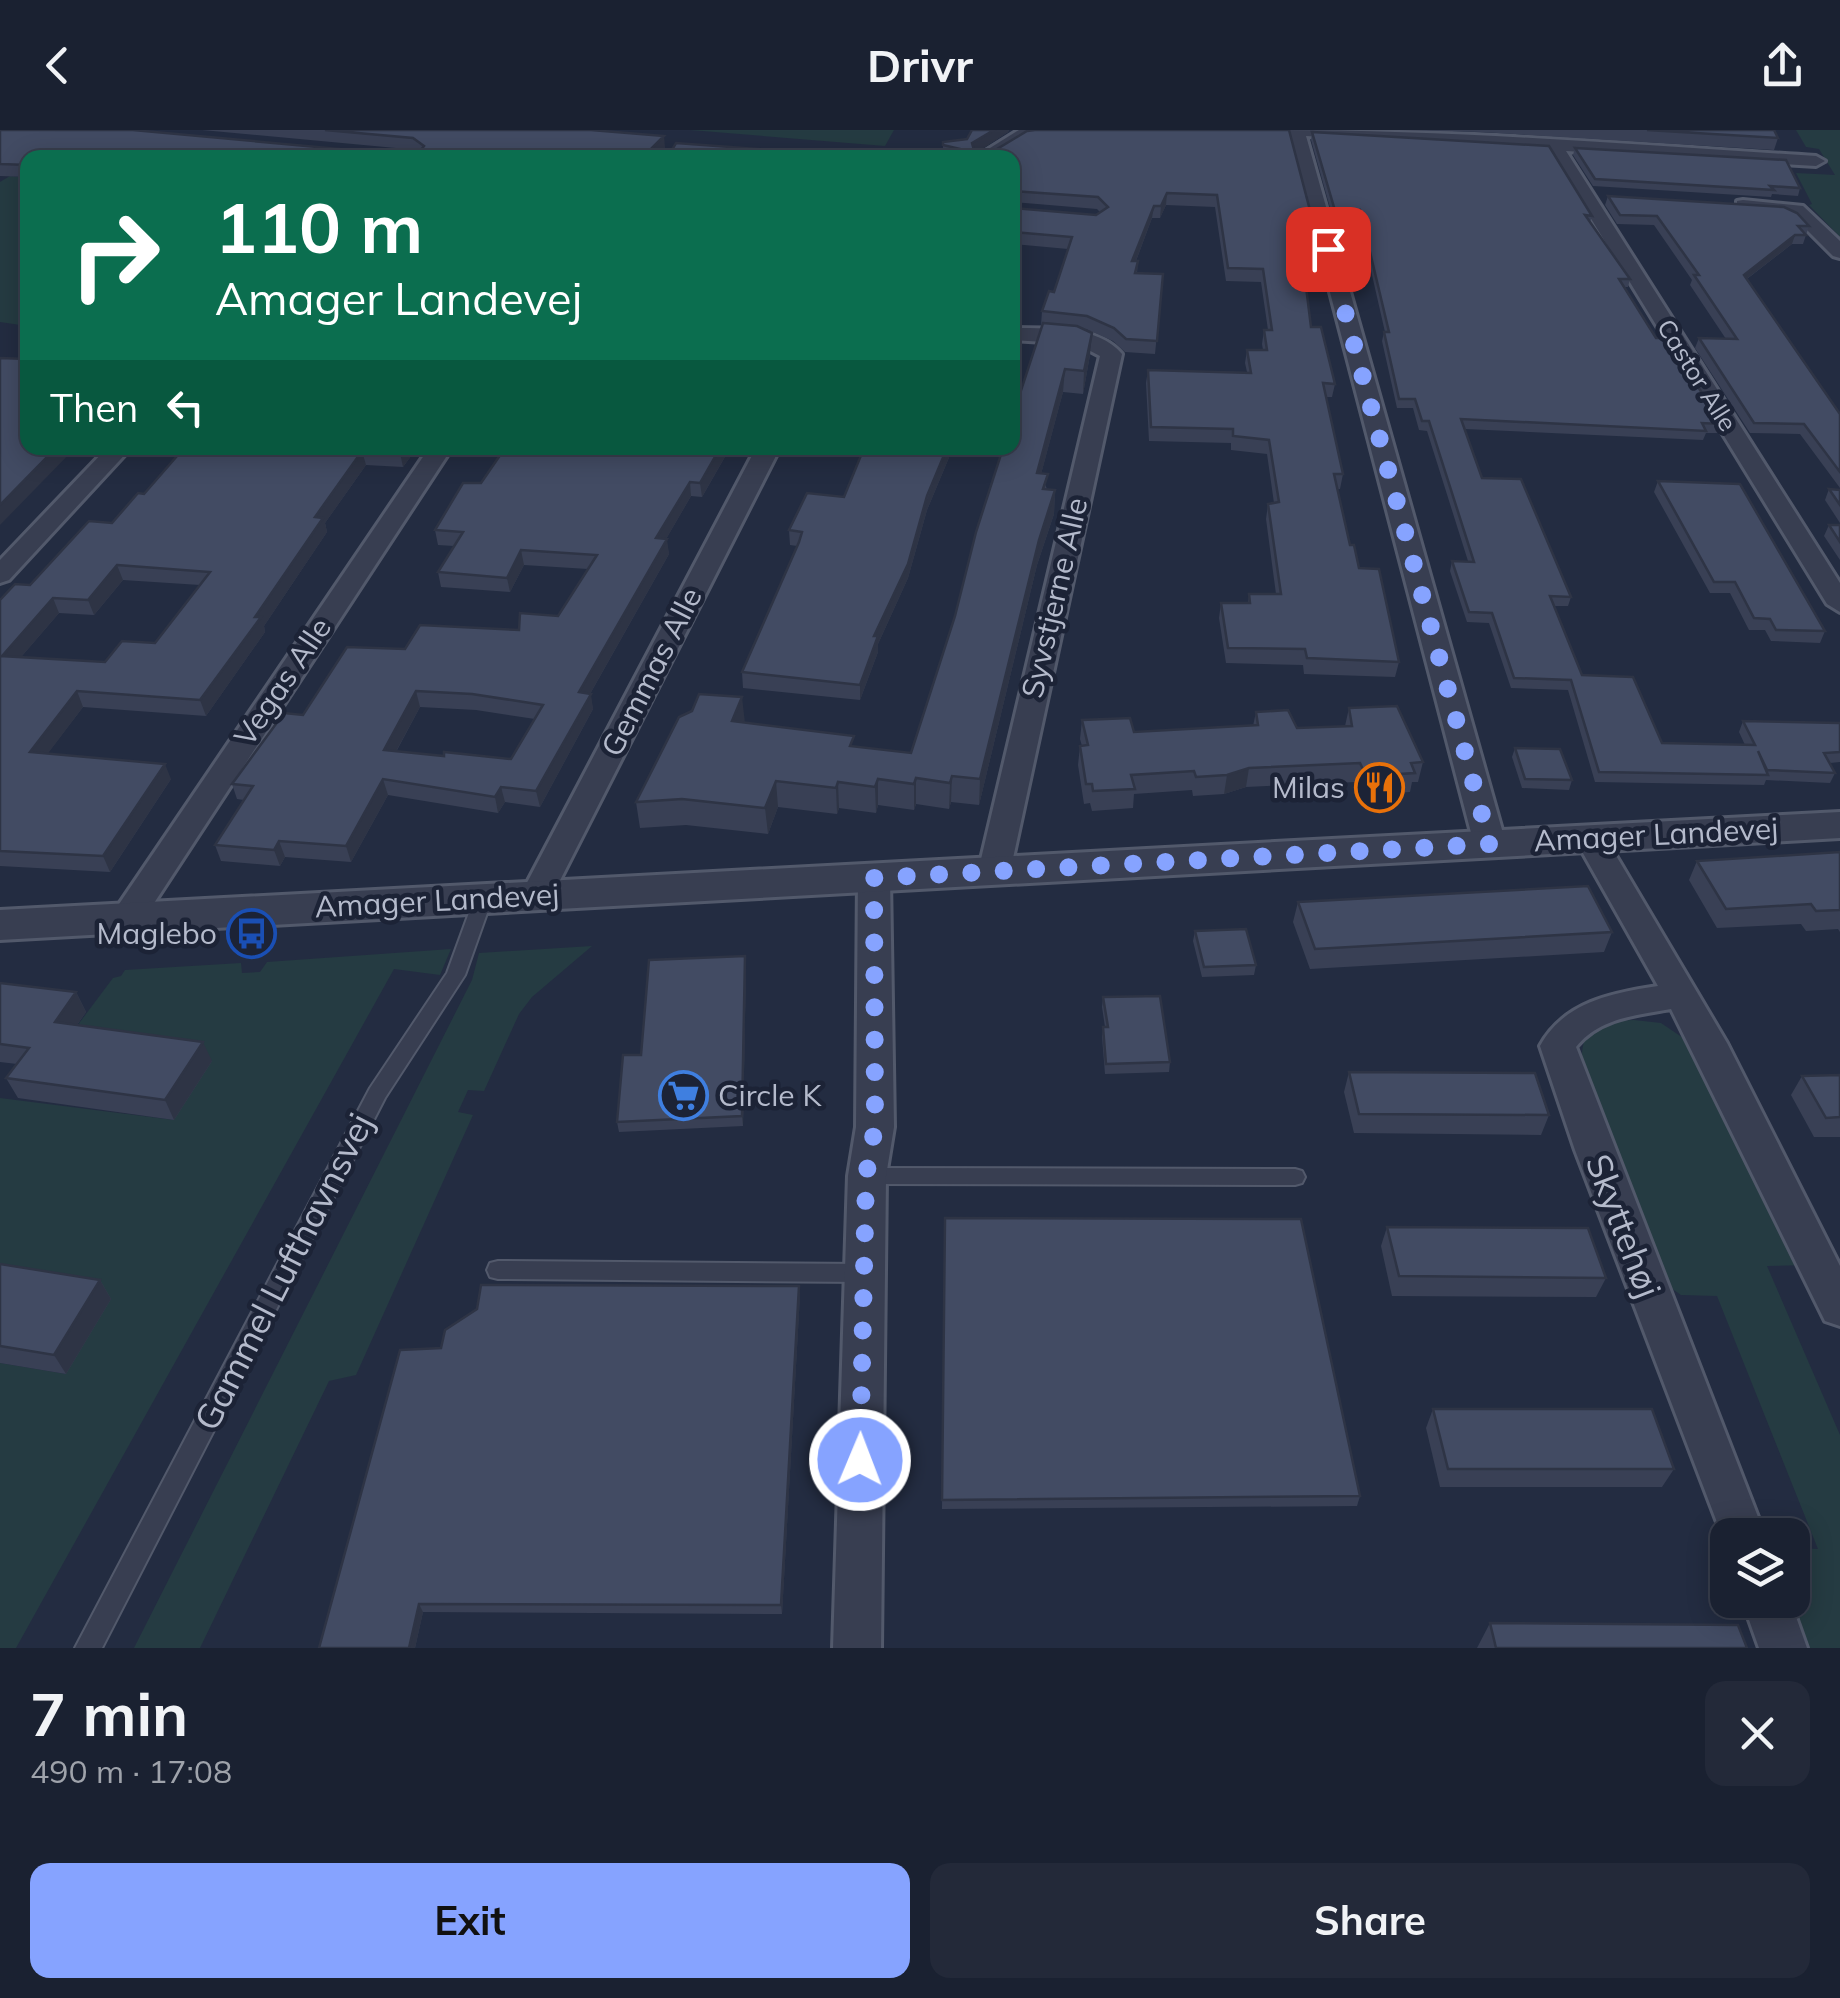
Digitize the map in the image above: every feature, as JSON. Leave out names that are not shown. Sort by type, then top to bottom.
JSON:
[{"type":"street","points":[[996,150],[1031,130]]},
{"type":"street","points":[[1288,130],[1816,161]]},
{"type":"street","points":[[1296,130],[1490,844]]},
{"type":"street","name":"Castor Alle","points":[[1554,145],[1593,195],[1840,604]]},
{"type":"street","points":[[1731,204],[1786,208],[1805,216],[1840,252]]},
{"type":"street","name":"Syvstjerne Alle","points":[[994,872],[1112,354],[1103,345],[1086,340],[1020,335]]},
{"type":"street","points":[[0,574],[112,455]]},
{"type":"street","name":"Vegas Alle","points":[[128,918],[435,455]]},
{"type":"street","name":"Gemmas Alle","points":[[536,896],[764,455]]},
{"type":"street","name":"Amager Landevej","points":[[0,925],[1840,825]]},
{"type":"street","points":[[1591,839],[1681,994],[1840,1308]]},
{"type":"street","points":[[856,1648],[866,1176],[875,1127],[874,878]]},
{"type":"street","name":"Skyttehøj","points":[[1681,994],[1588,1016],[1565,1033],[1558,1046],[1735,1518]]},
{"type":"street","points":[[1772,1618],[1783,1648]]},
{"type":"lane","name":"Gammel Lufthavnsvej","points":[[88,1648],[377,1093],[456,975],[482,900]]},
{"type":"lane","points":[[866,1176],[1295,1177]]},
{"type":"lane","points":[[498,1270],[864,1273]]},
{"type":"shaded area","points":[[690,130],[894,130],[885,146]]},
{"type":"shaded area","points":[[1796,130],[1840,130],[1840,237],[1809,205],[1812,204],[1796,173],[1835,175],[1819,149],[1806,147]]},
{"type":"shaded area","points":[[10,176],[20,177],[20,325],[0,322],[0,182]]},
{"type":"shaded area","points":[[592,946],[532,997],[519,1014],[484,1091],[468,1090],[458,1112],[473,1115],[356,1375],[329,1381],[200,1648],[134,1648],[472,980],[479,953]]},
{"type":"shaded area","points":[[451,949],[440,975],[394,969],[16,1648],[0,1648],[0,1363],[66,1374],[0,1282],[0,1098],[174,1120],[65,1042],[113,978],[125,970],[241,963],[242,973],[260,972],[267,962]]},
{"type":"shaded area","points":[[1611,1022],[1661,1023],[1701,1050],[1806,1265],[1767,1266],[1840,1435],[1840,1648],[1809,1648],[1798,1618],[1810,1618],[1810,1549],[1818,1549],[1810,1518],[1806,1518],[1717,1296],[1681,1295],[1671,1288],[1582,1062],[1589,1032]]},
{"type":"building","points":[[0,130],[133,130],[350,150],[20,150],[20,165],[0,164]]},
{"type":"building","points":[[325,130],[591,130],[664,136],[650,150],[421,150],[424,146],[413,138]]},
{"type":"building","points":[[972,130],[994,130],[972,143],[974,150],[943,145],[967,139]]},
{"type":"building","points":[[1035,130],[1289,130],[1318,241],[1304,240],[1308,262],[1303,262],[1311,327],[1321,327],[1335,384],[1323,383],[1343,474],[1334,474],[1359,568],[1379,569],[1399,662],[1307,658],[1305,649],[1228,648],[1221,603],[1250,603],[1249,594],[1281,594],[1268,504],[1279,502],[1269,440],[1233,436],[1233,429],[1151,427],[1148,370],[1251,373],[1247,350],[1267,350],[1264,330],[1272,330],[1263,269],[1228,268],[1217,195],[1167,193],[1161,206],[1154,206],[1132,261],[1138,261],[1135,273],[1163,274],[1157,341],[1126,339],[1114,328],[1087,316],[1042,311],[1049,291],[1054,292],[1072,237],[1020,233],[1020,209],[1096,215],[1108,207],[1098,197],[1020,192],[1020,150],[974,150],[997,149]]},
{"type":"building","points":[[1647,130],[1774,130],[1778,138]]},
{"type":"building","points":[[1312,132],[1549,146],[1592,216],[1585,215],[1630,279],[1619,279],[1656,338],[1668,338],[1721,424],[1702,423],[1706,431],[1461,419],[1482,478],[1521,479],[1571,597],[1550,596],[1582,675],[1633,677],[1662,743],[1755,745],[1743,721],[1840,723],[1840,752],[1824,753],[1835,773],[1767,770],[1758,751],[1768,775],[1599,772],[1571,680],[1514,678],[1492,613],[1469,612],[1452,561],[1474,562],[1429,421],[1422,421],[1415,399],[1399,399],[1384,332],[1389,332],[1360,210],[1336,214]]},
{"type":"building","points":[[676,143],[769,150],[672,150]]},
{"type":"building","points":[[1575,148],[1786,160],[1800,188],[1770,186],[1774,190],[1595,179]]},
{"type":"building","points":[[1608,196],[1784,207],[1797,213],[1809,226],[1798,226],[1806,235],[1795,235],[1744,275],[1840,414],[1840,472],[1804,424],[1754,423],[1699,338],[1737,339],[1694,275],[1699,275],[1657,216],[1620,215]]},
{"type":"building","points":[[1043,323],[1077,326],[1092,333],[1084,371],[1065,369],[1037,473],[1048,474],[1043,489],[1055,490],[980,779],[952,776],[950,783],[916,778],[914,784],[878,779],[875,787],[838,782],[836,788],[776,781],[765,808],[682,799],[636,802],[679,717],[692,711],[699,694],[742,697],[732,721],[854,736],[850,746],[911,753],[1001,455],[1020,455],[1020,393]]},
{"type":"building","points":[[0,358],[20,359],[20,455],[49,455],[0,505]]},
{"type":"building","points":[[178,455],[359,455],[315,517],[323,518],[255,617],[261,617],[200,700],[77,691],[30,752],[165,764],[103,856],[0,851],[0,600],[15,584],[30,585],[89,521],[112,523],[138,493],[144,494]],"holes":[[[117,565],[210,572],[155,643],[122,641],[105,662],[2,656],[53,598],[88,600]]]},
{"type":"building","points":[[500,455],[716,455],[700,483],[690,482],[656,538],[667,539],[579,692],[591,694],[536,791],[501,787],[495,797],[383,779],[346,846],[279,841],[274,850],[215,845],[253,786],[232,784],[284,713],[303,715],[347,647],[405,649],[420,625],[519,630],[520,613],[558,616],[597,555],[521,550],[507,578],[438,572],[463,532],[435,530],[463,483],[481,483]],"holes":[[[416,691],[472,694],[543,705],[511,759],[384,750]]]},
{"type":"building","points":[[861,455],[944,455],[927,496],[908,564],[874,636],[878,636],[860,685],[742,672],[799,542],[802,532],[789,530],[807,493],[844,497]]},
{"type":"building","points":[[1658,481],[1740,484],[1825,631],[1776,630],[1770,619],[1754,618],[1735,582],[1714,582]]},
{"type":"building","points":[[1829,489],[1840,490],[1840,505]]},
{"type":"building","points":[[1829,525],[1840,525],[1840,542]]},
{"type":"building","points":[[1397,706],[1423,762],[1411,763],[1415,773],[1366,776],[1360,763],[1249,768],[1227,775],[1196,777],[1194,771],[1131,775],[1135,789],[1093,791],[1092,784],[1086,784],[1080,746],[1088,745],[1082,720],[1130,718],[1134,732],[1258,725],[1256,712],[1288,710],[1297,728],[1352,726],[1349,708]]},
{"type":"building","points":[[1515,748],[1560,749],[1572,780],[1525,779]]},
{"type":"building","points":[[1840,852],[1840,910],[1816,911],[1811,904],[1726,909],[1697,861]]},
{"type":"building","points":[[1588,886],[1612,932],[1315,949],[1298,902]]},
{"type":"building","points":[[1246,929],[1256,965],[1204,967],[1195,931]]},
{"type":"building","points":[[745,956],[742,1116],[617,1122],[623,1055],[641,1055],[649,960]]},
{"type":"building","points":[[0,983],[76,992],[55,1022],[203,1042],[165,1100],[6,1078],[29,1048],[0,1044]]},
{"type":"building","points":[[1160,996],[1170,1062],[1106,1064],[1103,1027],[1108,1027],[1103,997]]},
{"type":"building","points":[[1349,1072],[1535,1073],[1549,1115],[1359,1114]]},
{"type":"building","points":[[1840,1075],[1840,1117],[1826,1118],[1802,1076]]},
{"type":"building","points":[[945,1218],[1301,1219],[1360,1496],[942,1500]]},
{"type":"building","points":[[1387,1227],[1588,1228],[1606,1278],[1399,1276]]},
{"type":"building","points":[[0,1264],[100,1280],[54,1355],[0,1346]]},
{"type":"building","points":[[481,1285],[799,1286],[781,1605],[419,1604],[409,1648],[319,1648],[400,1350],[441,1348],[445,1330],[477,1309]]},
{"type":"building","points":[[1433,1409],[1652,1409],[1674,1469],[1448,1469]]},
{"type":"building","points":[[1490,1623],[1738,1625],[1747,1648],[1496,1648]]},
{"type":"place","name":"Milas","points":[[1380,788]]},
{"type":"place","name":"Maglebo","points":[[252,934]]},
{"type":"place","name":"Circle K","points":[[683,1096]]},
{"type":"route","points":[[860,1460],[866,1176],[875,1127],[874,878],[1490,844],[1328,249]]}]
